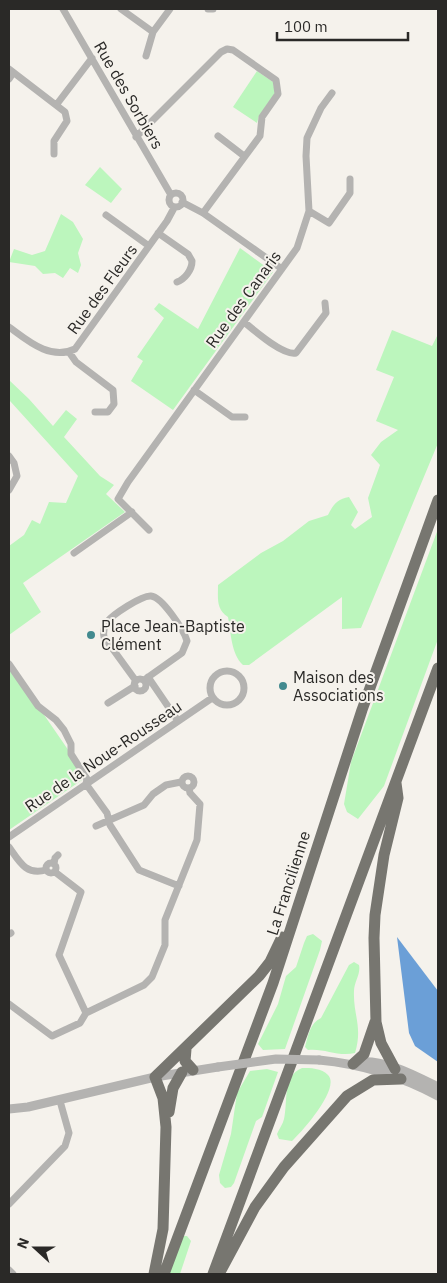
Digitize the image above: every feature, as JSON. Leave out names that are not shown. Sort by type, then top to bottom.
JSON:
[{"type":"highway","name":"La Francilienne","points":[[164,1274],[292,926],[362,710],[438,500]]},
{"type":"highway","points":[[213,1274],[438,668]]},
{"type":"highway","points":[[395,1069],[381,1043],[376,1022],[375,915],[384,855],[398,798],[396,781]]},
{"type":"highway","points":[[154,1274],[163,1229],[166,1126],[163,1098],[156,1078],[259,976],[270,962],[280,939],[292,926]]},
{"type":"highway","points":[[353,1064],[364,1054],[376,1022]]},
{"type":"highway","points":[[166,1126],[173,1088],[188,1071],[185,1061],[186,1049]]},
{"type":"highway","points":[[219,1274],[255,1207],[284,1167],[347,1096],[373,1080],[401,1079]]},
{"type":"street","name":"Rue des Sorbiers","points":[[63,9],[171,195]]},
{"type":"street","points":[[121,9],[152,32]]},
{"type":"street","points":[[146,56],[152,32],[170,9]]},
{"type":"street","points":[[208,9],[213,9]]},
{"type":"street","points":[[136,137],[221,52],[227,49],[233,50],[276,80],[278,94],[262,117],[260,136],[203,212]]},
{"type":"street","points":[[57,104],[92,58]]},
{"type":"street","points":[[10,74],[57,104],[67,116],[64,126],[54,141],[54,154]]},
{"type":"street","name":"Rue des Canaris","points":[[132,512],[118,499],[128,482],[297,248],[309,211],[306,146],[315,118],[332,93]]},
{"type":"street","points":[[218,136],[244,156]]},
{"type":"street","points":[[309,211],[329,223],[350,193],[350,179]]},
{"type":"street","name":"Rue des Sorbiers","points":[[171,195],[180,194],[182,202],[203,212],[282,269]]},
{"type":"street","name":"Rue des Sorbiers","points":[[171,195],[168,201],[174,208]]},
{"type":"street","points":[[174,208],[180,206],[182,202]]},
{"type":"street","name":"Rue des Fleurs","points":[[9,327],[43,350],[69,352],[80,343],[174,208]]},
{"type":"street","points":[[106,215],[149,246]]},
{"type":"street","points":[[158,233],[188,254],[192,261],[191,269],[182,280],[177,282]]},
{"type":"street","points":[[244,322],[284,352],[293,354],[296,353],[326,313],[326,303]]},
{"type":"street","points":[[69,352],[76,362],[113,390],[114,404],[108,412],[96,412]]},
{"type":"street","points":[[194,390],[232,417],[245,417]]},
{"type":"street","points":[[9,456],[14,463],[17,476],[9,490]]},
{"type":"street","points":[[74,553],[132,512],[149,530]]},
{"type":"street","points":[[145,596],[155,597],[164,604],[186,637],[186,646],[182,653],[146,679],[145,689],[139,691],[104,638],[106,624],[145,596]]},
{"type":"street","points":[[9,664],[38,706],[56,720],[64,730],[71,744],[71,754],[87,779],[86,784],[107,813],[109,821],[139,870],[179,886]]},
{"type":"street","points":[[231,671],[242,680],[243,696],[236,704],[222,705],[212,698],[210,685],[216,674],[231,671]]},
{"type":"street","points":[[146,679],[178,721]]},
{"type":"street","points":[[108,703],[135,684]]},
{"type":"street","name":"Rue de la Noue-Rousseau","points":[[9,837],[212,698]]},
{"type":"street","points":[[9,1015],[11,1006],[52,1036],[80,1023],[86,1013],[144,985],[152,977],[165,946],[165,920],[197,840],[200,804],[190,793],[190,788],[194,783],[190,776],[183,778],[182,782],[166,785],[153,794],[144,805],[96,826]]},
{"type":"street","points":[[9,847],[27,869],[37,872],[46,870],[49,864],[81,892],[58,955],[86,1013]]},
{"type":"street","points":[[54,868],[55,858],[58,855]]},
{"type":"street","points":[[9,1108],[28,1107],[60,1101],[188,1071],[276,1059],[319,1060],[353,1064],[401,1079],[438,1096]]},
{"type":"street","points":[[353,1064],[364,1061],[395,1069],[438,1087]]},
{"type":"street","points":[[9,1204],[65,1146],[69,1133],[60,1101]]},
{"type":"street","points":[[9,1270],[13,1274]]},
{"type":"green space","points":[[257,71],[273,82],[275,93],[259,116],[257,123],[233,107]]},
{"type":"green space","points":[[100,167],[122,189],[111,203],[85,185]]},
{"type":"green space","points":[[61,214],[73,222],[83,239],[78,253],[81,265],[78,273],[70,268],[63,278],[55,273],[43,274],[35,266],[9,262],[14,249],[32,255],[45,251]]},
{"type":"green space","points":[[240,248],[273,272],[173,410],[131,381],[143,361],[137,357],[164,318],[154,309],[159,303],[198,329]]},
{"type":"green space","points":[[392,330],[432,346],[438,334],[438,443],[361,628],[342,629],[342,597],[249,665],[243,665],[234,649],[228,617],[221,611],[218,599],[218,585],[309,521],[328,515],[334,505],[341,499],[349,497],[358,512],[351,525],[355,529],[372,517],[368,498],[380,465],[371,455],[381,442],[398,430],[376,421],[394,377],[376,370]]},
{"type":"green space","points":[[9,380],[53,426],[66,410],[77,419],[64,437],[100,476],[114,485],[106,494],[125,512],[23,583],[41,612],[9,635],[9,546],[24,535],[32,520],[40,524],[49,502],[66,503],[78,476],[10,401],[9,403]]},
{"type":"green space","points":[[438,529],[438,639],[384,786],[358,819],[347,812],[344,804],[351,762]]},
{"type":"green space","points":[[9,664],[71,754],[82,780],[9,830]]},
{"type":"green space","points":[[313,934],[322,941],[320,950],[285,1049],[263,1050],[258,1044],[278,1004],[286,976],[296,967],[307,936]]},
{"type":"green space","points":[[354,962],[359,965],[354,991],[358,1028],[355,1053],[343,1054],[308,1050],[305,1047],[312,1026],[321,1018],[349,965]]},
{"type":"green space","points":[[302,1068],[316,1069],[328,1075],[331,1081],[329,1090],[319,1110],[292,1141],[279,1139],[277,1134],[284,1119],[289,1083],[291,1077]]},
{"type":"green space","points":[[267,1069],[278,1072],[262,1117],[256,1121],[234,1183],[231,1187],[225,1188],[220,1183],[219,1175],[231,1134],[237,1093],[250,1071]]},
{"type":"green space","points":[[183,1236],[187,1236],[191,1241],[180,1274],[167,1274]]},
{"type":"water","points":[[397,937],[438,991],[438,1062],[415,1046],[409,1033]]},
{"type":"place","name":"Place Jean-Baptiste Clément","points":[[91,635]]},
{"type":"place","name":"Maison des Associations","points":[[283,686]]}]
